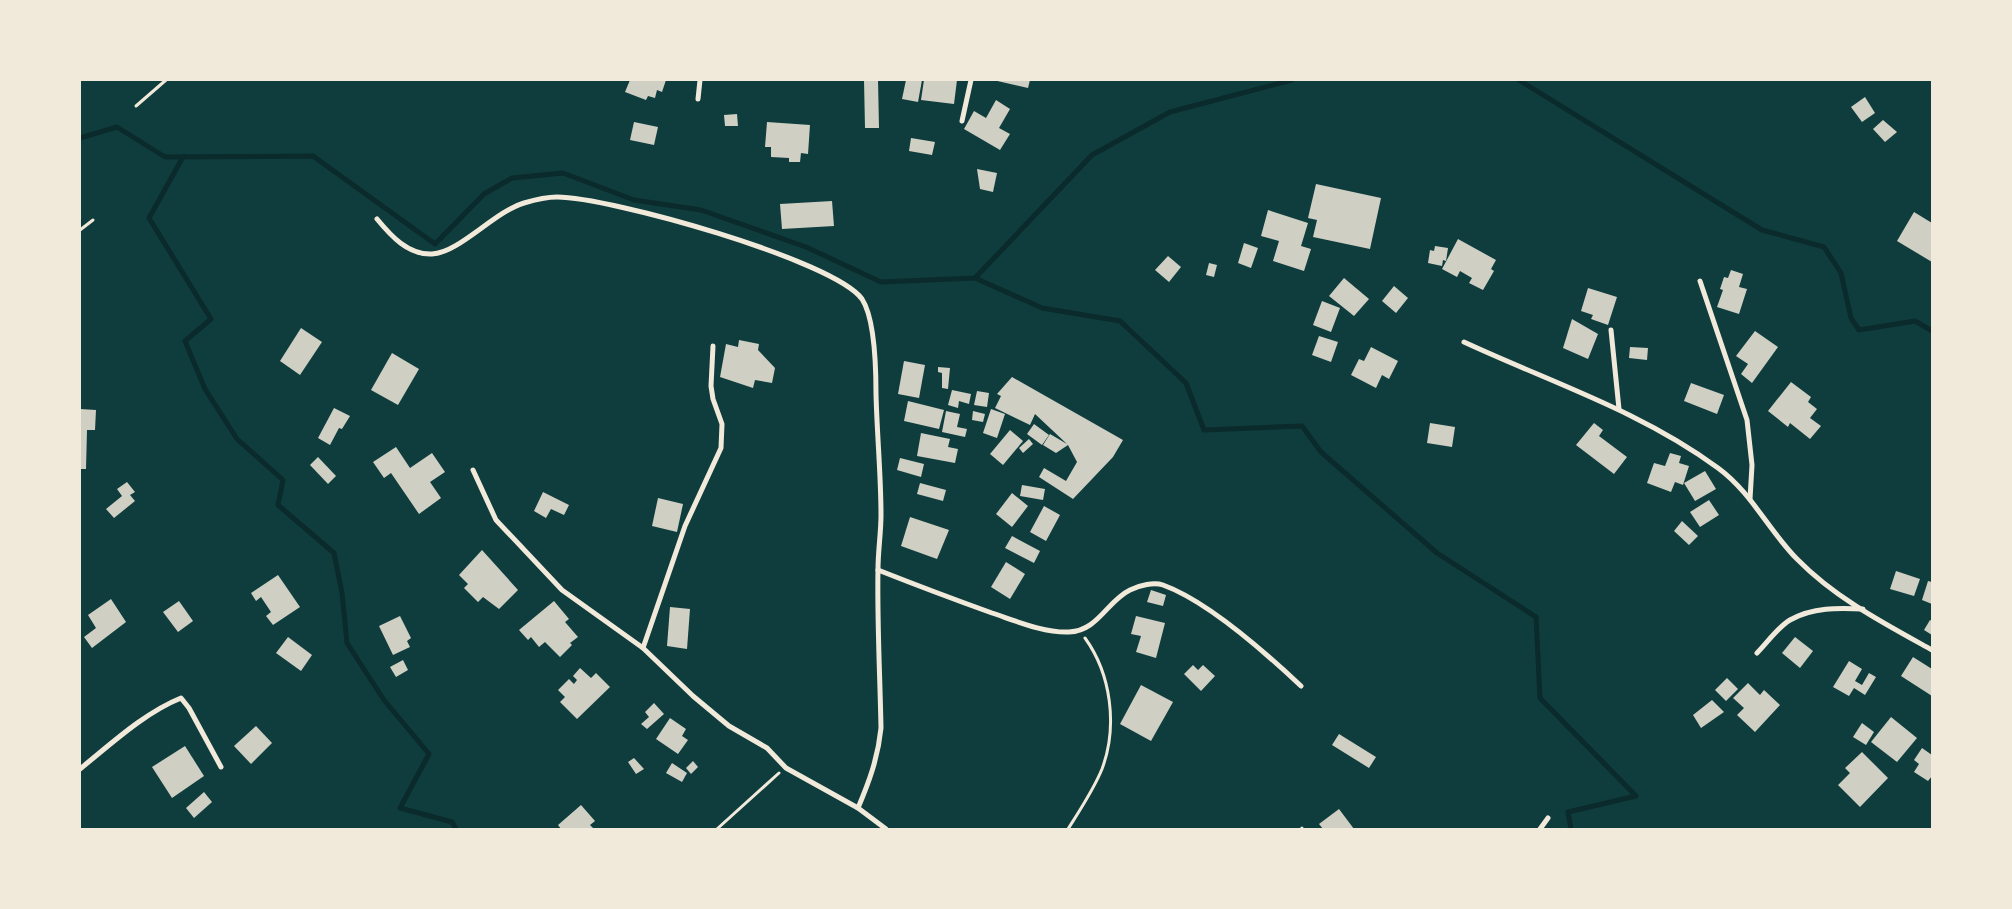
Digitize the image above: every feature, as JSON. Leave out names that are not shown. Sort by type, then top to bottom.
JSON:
[{"type":"street","points":[[698,99],[700,80]]},
{"type":"street","points":[[962,121],[971,80]]},
{"type":"street","points":[[377,219],[387,231],[407,248],[428,254],[439,254],[523,204],[556,197],[583,200],[627,208],[705,228],[795,261],[834,278],[851,289],[862,300],[868,317],[877,372],[881,516],[878,570],[881,728],[878,753],[872,776],[858,808]]},
{"type":"street","points":[[1700,281],[1747,420],[1752,465],[1750,499]]},
{"type":"street","points":[[1610,330],[1619,409]]},
{"type":"street","points":[[1464,342],[1619,409],[1681,443],[1720,469],[1750,499],[1770,530],[1797,560],[1825,584],[1863,610],[1932,650]]},
{"type":"street","points":[[643,648],[685,526],[721,448],[722,424],[713,399],[710,369],[713,346]]},
{"type":"street","points":[[473,470],[496,520],[562,590],[643,648],[693,696],[729,726],[767,748],[786,768],[858,808],[886,829]]},
{"type":"street","points":[[878,570],[943,596],[1012,620],[1044,629],[1068,632],[1080,630],[1091,625],[1129,591],[1150,584],[1162,584],[1218,618],[1272,658],[1301,686]]},
{"type":"street","points":[[1757,653],[1789,621],[1813,611],[1835,608],[1863,610]]},
{"type":"street","points":[[80,769],[128,730],[168,703],[181,698],[189,708],[221,767]]},
{"type":"street","points":[[1540,829],[1548,818]]},
{"type":"path","points":[[136,106],[166,80]]},
{"type":"path","points":[[80,230],[93,220]]},
{"type":"path","points":[[1068,829],[1102,768],[1110,728],[1108,688],[1095,651],[1080,630]]},
{"type":"path","points":[[717,829],[773,776],[786,768]]},
{"type":"building","points":[[630,80],[666,80],[662,92],[657,90],[655,98],[648,96],[646,100],[625,92]]},
{"type":"building","points":[[864,80],[878,80],[879,128],[865,128]]},
{"type":"building","points":[[906,80],[922,80],[918,102],[902,99]]},
{"type":"building","points":[[924,80],[957,80],[954,104],[921,100]]},
{"type":"building","points":[[993,80],[1030,80],[1028,88]]},
{"type":"building","points":[[1865,97],[1875,113],[1862,122],[1851,107]]},
{"type":"building","points":[[996,100],[1010,109],[999,128],[1010,134],[1000,150],[964,129],[974,111],[986,118]]},
{"type":"building","points":[[737,114],[738,126],[725,126],[724,115]]},
{"type":"building","points":[[1883,120],[1897,132],[1885,142],[1873,129]]},
{"type":"building","points":[[634,122],[658,127],[654,145],[630,140]]},
{"type":"building","points":[[767,122],[810,125],[808,154],[801,153],[800,162],[789,162],[789,158],[771,157],[771,147],[765,147]]},
{"type":"building","points":[[911,138],[935,142],[932,155],[909,151]]},
{"type":"building","points":[[977,169],[997,173],[993,192],[980,189]]},
{"type":"building","points":[[1316,184],[1381,198],[1370,249],[1313,237],[1317,220],[1308,218]]},
{"type":"building","points":[[832,201],[834,226],[782,229],[780,204]]},
{"type":"building","points":[[1268,210],[1308,223],[1301,246],[1311,249],[1304,271],[1273,261],[1279,241],[1261,236]]},
{"type":"building","points":[[1914,212],[1932,223],[1932,262],[1897,241]]},
{"type":"building","points":[[1458,239],[1496,260],[1491,269],[1494,271],[1483,290],[1469,283],[1472,278],[1460,271],[1457,277],[1442,269]]},
{"type":"building","points":[[1244,243],[1258,248],[1251,268],[1238,263]]},
{"type":"building","points":[[1435,246],[1448,248],[1446,261],[1443,260],[1442,266],[1428,263],[1430,250],[1434,251]]},
{"type":"building","points":[[1168,256],[1181,267],[1169,282],[1155,270]]},
{"type":"building","points":[[1209,263],[1217,265],[1214,277],[1206,275]]},
{"type":"building","points":[[1731,270],[1743,274],[1739,287],[1747,289],[1739,314],[1717,307],[1723,290],[1720,289],[1724,277],[1728,278]]},
{"type":"building","points":[[1344,278],[1369,299],[1354,316],[1329,296]]},
{"type":"building","points":[[1394,286],[1408,298],[1396,313],[1382,301]]},
{"type":"building","points":[[1588,288],[1617,297],[1608,325],[1591,319],[1593,315],[1581,311]]},
{"type":"building","points":[[1322,301],[1340,308],[1331,332],[1313,325]]},
{"type":"building","points":[[1572,319],[1598,334],[1588,359],[1563,348]]},
{"type":"building","points":[[301,328],[322,342],[300,375],[280,361]]},
{"type":"building","points":[[1755,331],[1778,347],[1752,383],[1741,374],[1748,364],[1736,356]]},
{"type":"building","points":[[1319,336],[1338,342],[1331,362],[1312,355]]},
{"type":"building","points":[[739,340],[759,344],[758,350],[775,368],[772,383],[755,380],[753,388],[720,377],[726,344],[738,347]]},
{"type":"building","points":[[1371,347],[1398,361],[1389,379],[1382,375],[1376,388],[1351,375],[1359,359],[1364,361]]},
{"type":"building","points":[[1630,347],[1648,348],[1647,360],[1629,358]]},
{"type":"building","points":[[392,353],[419,369],[398,405],[371,390]]},
{"type":"building","points":[[904,361],[925,365],[919,398],[898,394]]},
{"type":"building","points":[[938,367],[950,368],[948,389],[942,388],[942,373],[938,372]]},
{"type":"building","points":[[1012,377],[1123,440],[1113,457],[1073,499],[1039,477],[1044,468],[1066,481],[1077,462],[1068,445],[1056,453],[1043,445],[1050,434],[1067,444],[1035,414],[1030,425],[995,408],[1001,396],[997,394]]},
{"type":"building","points":[[1791,382],[1811,397],[1808,402],[1817,409],[1810,418],[1821,426],[1810,439],[1790,423],[1788,427],[1768,411]]},
{"type":"building","points":[[1691,383],[1724,395],[1717,414],[1684,401]]},
{"type":"building","points":[[952,390],[971,394],[969,404],[959,401],[958,408],[948,405]]},
{"type":"building","points":[[977,391],[989,393],[987,407],[974,405]]},
{"type":"building","points":[[908,401],[944,410],[939,429],[904,421]]},
{"type":"building","points":[[334,408],[350,416],[342,429],[339,428],[330,445],[318,438]]},
{"type":"building","points":[[80,409],[96,410],[95,430],[87,430],[86,469],[80,469]]},
{"type":"building","points":[[991,409],[1005,414],[997,438],[983,433]]},
{"type":"building","points":[[946,411],[960,414],[957,427],[967,429],[965,437],[942,432]]},
{"type":"building","points":[[973,411],[985,414],[983,422],[972,420]]},
{"type":"building","points":[[1430,423],[1455,427],[1452,447],[1427,443]]},
{"type":"building","points":[[1594,423],[1603,430],[1599,436],[1627,457],[1614,474],[1576,445]]},
{"type":"building","points":[[1034,424],[1049,435],[1042,445],[1027,434]]},
{"type":"building","points":[[1010,430],[1023,441],[1003,465],[990,454]]},
{"type":"building","points":[[921,433],[950,439],[948,447],[958,449],[955,463],[917,456]]},
{"type":"building","points":[[1029,439],[1033,444],[1023,453],[1019,448]]},
{"type":"building","points":[[396,447],[410,468],[432,453],[445,472],[430,482],[441,498],[419,514],[391,473],[384,478],[373,462]]},
{"type":"building","points":[[1670,453],[1681,456],[1679,463],[1689,466],[1683,485],[1675,482],[1671,492],[1647,483],[1654,463],[1665,466]]},
{"type":"building","points":[[318,457],[336,476],[328,484],[310,465]]},
{"type":"building","points":[[900,458],[924,464],[921,477],[897,470]]},
{"type":"building","points":[[1705,471],[1716,489],[1695,501],[1684,483]]},
{"type":"building","points":[[127,482],[135,492],[130,495],[135,501],[114,518],[106,509],[122,496],[117,489]]},
{"type":"building","points":[[920,483],[946,490],[943,501],[917,494]]},
{"type":"building","points":[[1022,485],[1045,489],[1043,500],[1020,496]]},
{"type":"building","points":[[543,492],[569,505],[564,515],[551,509],[546,518],[534,511]]},
{"type":"building","points":[[1012,493],[1028,506],[1012,527],[996,514]]},
{"type":"building","points":[[658,498],[683,504],[677,532],[652,526]]},
{"type":"building","points":[[1709,500],[1719,515],[1700,527],[1690,512]]},
{"type":"building","points":[[1044,506],[1060,515],[1046,541],[1030,532]]},
{"type":"building","points":[[910,517],[949,530],[937,559],[901,546]]},
{"type":"building","points":[[1682,521],[1698,536],[1689,545],[1674,531]]},
{"type":"building","points":[[1012,536],[1040,551],[1034,563],[1005,548]]},
{"type":"building","points":[[482,550],[518,590],[499,609],[483,597],[478,602],[464,588],[468,584],[459,575]]},
{"type":"building","points":[[1006,562],[1025,574],[1010,599],[991,587]]},
{"type":"building","points":[[1896,571],[1920,579],[1914,596],[1890,589]]},
{"type":"building","points":[[278,575],[300,607],[273,625],[266,616],[271,612],[261,597],[256,601],[251,593]]},
{"type":"building","points":[[1928,581],[1932,582],[1932,604],[1922,600]]},
{"type":"building","points":[[1151,590],[1166,595],[1163,606],[1147,602]]},
{"type":"building","points":[[111,599],[126,622],[92,648],[84,637],[96,628],[88,615]]},
{"type":"building","points":[[179,601],[193,621],[178,632],[163,612]]},
{"type":"building","points":[[554,601],[569,619],[565,622],[578,637],[570,643],[572,645],[560,657],[545,642],[539,647],[531,637],[528,640],[519,630]]},
{"type":"building","points":[[670,607],[690,609],[687,649],[667,646]]},
{"type":"building","points":[[400,616],[411,638],[407,641],[410,647],[393,655],[379,626]]},
{"type":"building","points":[[1136,616],[1165,623],[1156,658],[1136,652],[1141,636],[1131,634]]},
{"type":"building","points":[[1930,620],[1932,621],[1932,635],[1924,630]]},
{"type":"building","points":[[288,637],[312,655],[301,671],[276,653]]},
{"type":"building","points":[[1795,637],[1813,651],[1800,668],[1782,653]]},
{"type":"building","points":[[1913,657],[1932,669],[1932,696],[1901,676]]},
{"type":"building","points":[[403,660],[408,670],[396,677],[390,667]]},
{"type":"building","points":[[1849,661],[1862,669],[1855,681],[1862,685],[1869,673],[1876,677],[1865,695],[1854,688],[1849,696],[1833,687]]},
{"type":"building","points":[[1193,665],[1198,670],[1203,665],[1215,676],[1201,691],[1184,674]]},
{"type":"building","points":[[580,668],[591,678],[596,673],[610,687],[577,719],[560,702],[565,697],[558,690],[569,679],[574,684],[577,680],[573,676]]},
{"type":"building","points":[[1727,678],[1738,689],[1726,701],[1715,690]]},
{"type":"building","points":[[1748,683],[1760,695],[1764,690],[1780,705],[1755,732],[1737,715],[1744,708],[1733,698]]},
{"type":"building","points":[[1141,685],[1173,702],[1151,741],[1120,724]]},
{"type":"building","points":[[1712,700],[1724,712],[1701,728],[1693,715]]},
{"type":"building","points":[[654,703],[664,714],[647,729],[641,724],[649,717],[645,712]]},
{"type":"building","points":[[1891,717],[1917,738],[1897,762],[1871,742]]},
{"type":"building","points":[[670,718],[686,729],[682,736],[688,740],[678,754],[656,739]]},
{"type":"building","points":[[1862,723],[1874,732],[1866,745],[1853,737]]},
{"type":"building","points":[[256,726],[272,743],[251,764],[234,746]]},
{"type":"building","points":[[1339,734],[1376,757],[1369,768],[1332,745]]},
{"type":"building","points":[[185,746],[204,776],[172,798],[152,767]]},
{"type":"building","points":[[1922,748],[1932,755],[1932,776],[1928,781],[1914,772],[1919,764],[1914,760]]},
{"type":"building","points":[[1862,752],[1888,778],[1860,807],[1838,785],[1850,773],[1845,768]]},
{"type":"building","points":[[634,758],[644,769],[636,774],[628,762]]},
{"type":"building","points":[[693,761],[698,767],[691,774],[686,768]]},
{"type":"building","points":[[672,763],[687,773],[682,782],[666,773]]},
{"type":"building","points":[[204,792],[212,802],[194,818],[186,808]]},
{"type":"building","points":[[581,805],[595,821],[590,825],[594,829],[561,829],[558,825]]},
{"type":"building","points":[[1339,809],[1354,829],[1323,829],[1319,824]]},
{"type":"waterway","points":[[80,138],[117,127],[165,157],[313,156],[435,244],[484,194],[512,178],[563,173],[634,200],[701,210],[806,247],[881,282],[975,278],[1092,155],[1170,112],[1292,80]]},
{"type":"waterway","points":[[1519,80],[1762,230],[1824,247],[1841,273],[1851,318],[1859,330],[1915,321],[1932,331]]},
{"type":"waterway","points":[[183,157],[149,218],[211,319],[185,341],[205,389],[237,439],[283,480],[278,505],[334,553],[342,593],[347,643],[384,700],[429,754],[400,808],[452,822],[456,829]]},
{"type":"waterway","points":[[975,278],[1042,308],[1120,321],[1186,383],[1204,430],[1302,426],[1321,452],[1437,553],[1536,617],[1540,698],[1636,796],[1568,812],[1571,829]]}]
